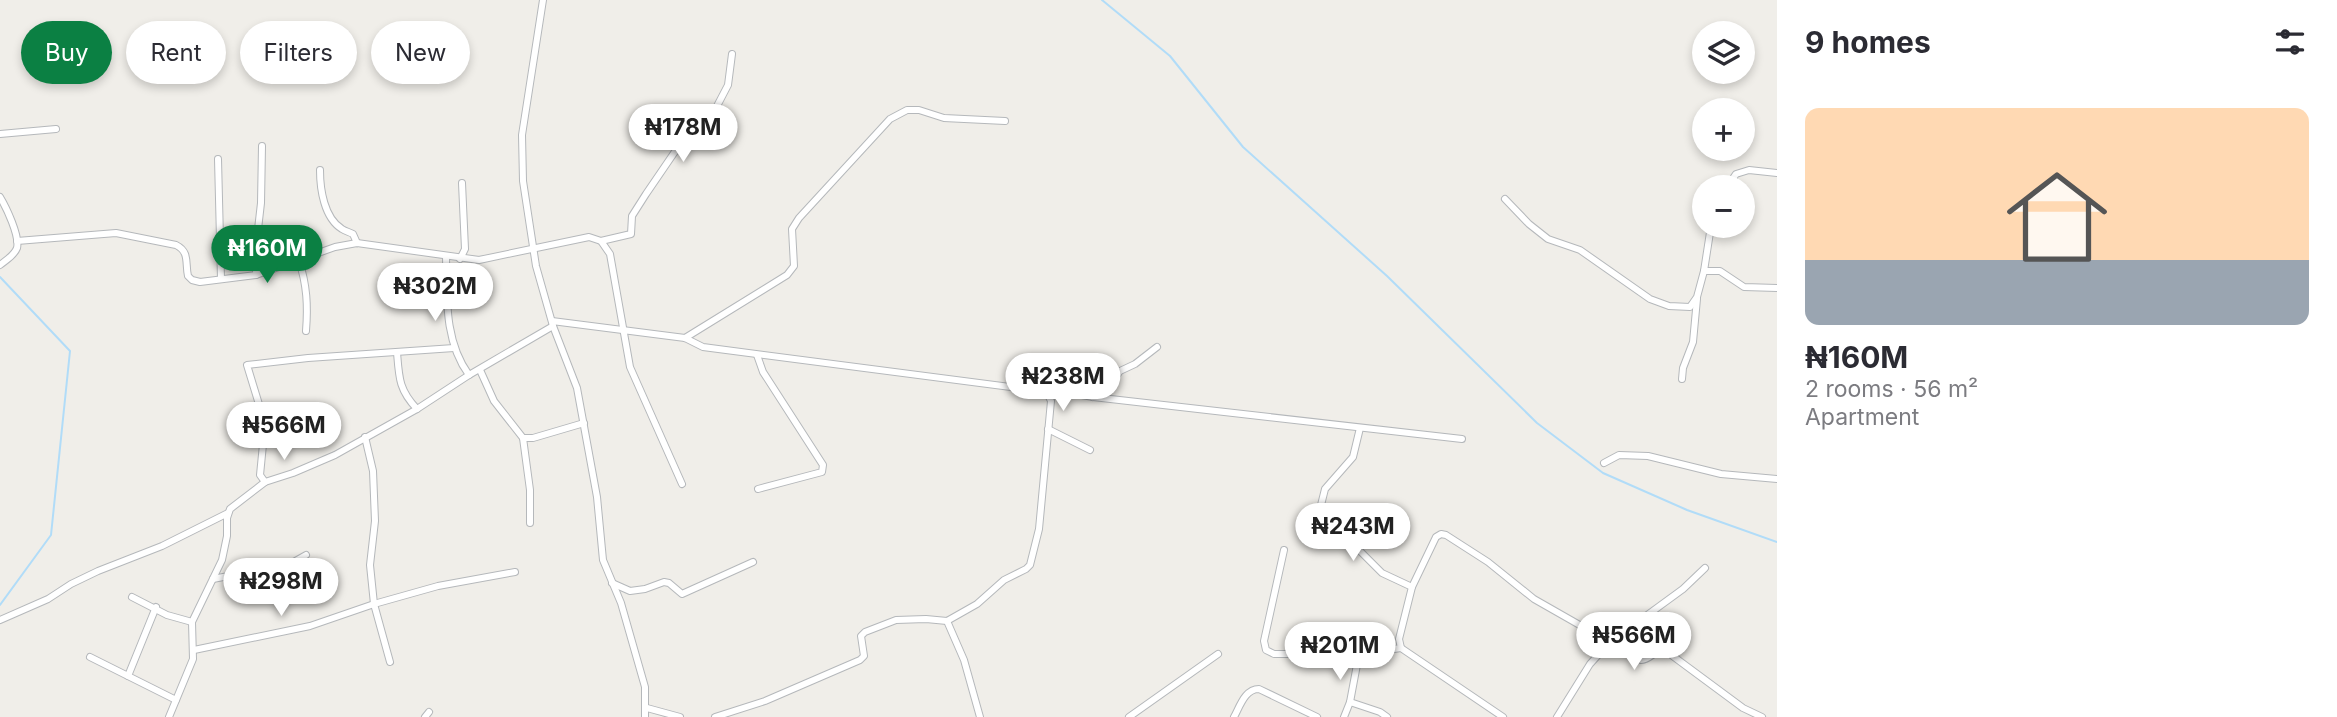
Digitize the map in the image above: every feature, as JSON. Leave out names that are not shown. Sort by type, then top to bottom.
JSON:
[{"type":"street","points":[[543,0],[521,159],[533,248],[552,324],[578,388],[597,497],[603,560],[621,603],[645,687],[645,717]]},
{"type":"street","points":[[17,241],[90,233],[132,235],[182,248],[186,255],[187,273],[192,281],[200,282],[256,275],[335,247],[356,243],[479,260],[589,237],[601,241],[631,234],[632,216],[646,194],[674,153],[716,108],[728,85],[732,54]]},
{"type":"street","points":[[685,338],[787,275],[794,266],[792,229],[799,218],[890,119],[907,110],[919,110],[944,118],[1005,121]]},
{"type":"street","points":[[0,134],[56,129]]},
{"type":"street","points":[[256,275],[262,146]]},
{"type":"street","points":[[218,159],[221,279]]},
{"type":"street","points":[[320,170],[320,188],[330,213],[341,229],[353,234],[356,243]]},
{"type":"street","points":[[1735,175],[1749,170],[1777,173]]},
{"type":"street","points":[[460,259],[465,249],[461,183]]},
{"type":"street","points":[[0,197],[17,241],[14,253],[0,265]]},
{"type":"street","points":[[1505,199],[1548,239],[1580,250],[1650,299],[1669,306],[1690,307],[1698,297]]},
{"type":"street","points":[[1682,379],[1683,368],[1693,342],[1709,238]]},
{"type":"street","points":[[601,241],[610,254],[630,367],[682,484]]},
{"type":"street","points":[[446,256],[449,323],[454,348],[469,375]]},
{"type":"street","points":[[299,261],[305,277],[308,302],[306,331]]},
{"type":"street","points":[[1704,271],[1720,271],[1744,286],[1777,288]]},
{"type":"street","points":[[0,621],[48,599],[71,583],[162,546],[228,513],[265,482],[325,459],[417,409],[552,324],[685,338],[703,347],[1047,393],[1065,392],[1462,439]]},
{"type":"street","points":[[1093,397],[1106,390],[1120,371],[1135,364],[1157,347]]},
{"type":"street","points":[[265,482],[260,475],[265,424],[247,365],[454,348]]},
{"type":"street","points":[[397,352],[404,394],[417,409]]},
{"type":"street","points":[[757,355],[763,372],[823,465],[822,472],[758,489]]},
{"type":"street","points":[[480,370],[494,401],[523,438],[530,490],[530,523]]},
{"type":"street","points":[[715,717],[765,701],[860,660],[864,656],[861,636],[875,628],[896,620],[926,618],[947,621],[977,604],[1004,580],[1026,569],[1030,565],[1039,529],[1051,401],[1047,393]]},
{"type":"street","points":[[523,438],[533,438],[584,423]]},
{"type":"street","points":[[1360,428],[1353,457],[1325,489],[1321,505],[1382,573],[1412,587]]},
{"type":"street","points":[[1048,429],[1090,450]]},
{"type":"street","points":[[365,437],[373,471],[374,521],[370,565],[374,604],[390,662]]},
{"type":"street","points":[[1604,463],[1619,455],[1648,456],[1721,474],[1777,479]]},
{"type":"street","points":[[169,717],[190,669],[194,650],[192,622],[222,560],[228,513]]},
{"type":"street","points":[[1401,648],[1399,639],[1412,587],[1436,537],[1441,534],[1488,562],[1534,599],[1609,643],[1641,660],[1666,650],[1743,708],[1762,717]]},
{"type":"street","points":[[1284,550],[1264,641],[1266,650],[1274,654],[1359,654],[1401,648],[1503,717]]},
{"type":"street","points":[[213,579],[290,564],[306,555]]},
{"type":"street","points":[[612,583],[630,591],[664,582],[682,594],[753,562]]},
{"type":"street","points":[[1557,717],[1590,664],[1609,643],[1683,589],[1705,568]]},
{"type":"street","points":[[194,650],[310,626],[438,586],[516,572]]},
{"type":"street","points":[[132,597],[167,615],[192,622]]},
{"type":"street","points":[[128,676],[156,607]]},
{"type":"street","points":[[947,621],[964,660],[980,717]]},
{"type":"street","points":[[1129,717],[1218,654]]},
{"type":"street","points":[[1344,717],[1350,702],[1359,654]]},
{"type":"street","points":[[90,656],[176,700]]},
{"type":"street","points":[[1234,717],[1248,692],[1259,688],[1317,717]]},
{"type":"street","points":[[1350,702],[1387,717]]},
{"type":"street","points":[[647,708],[680,717]]},
{"type":"street","points":[[1485,717],[1491,709]]},
{"type":"waterway","points":[[1102,0],[1170,56],[1243,147],[1387,276],[1537,423],[1603,473],[1687,510],[1777,542]]},
{"type":"waterway","points":[[0,277],[70,351],[51,535],[0,605]]}]
